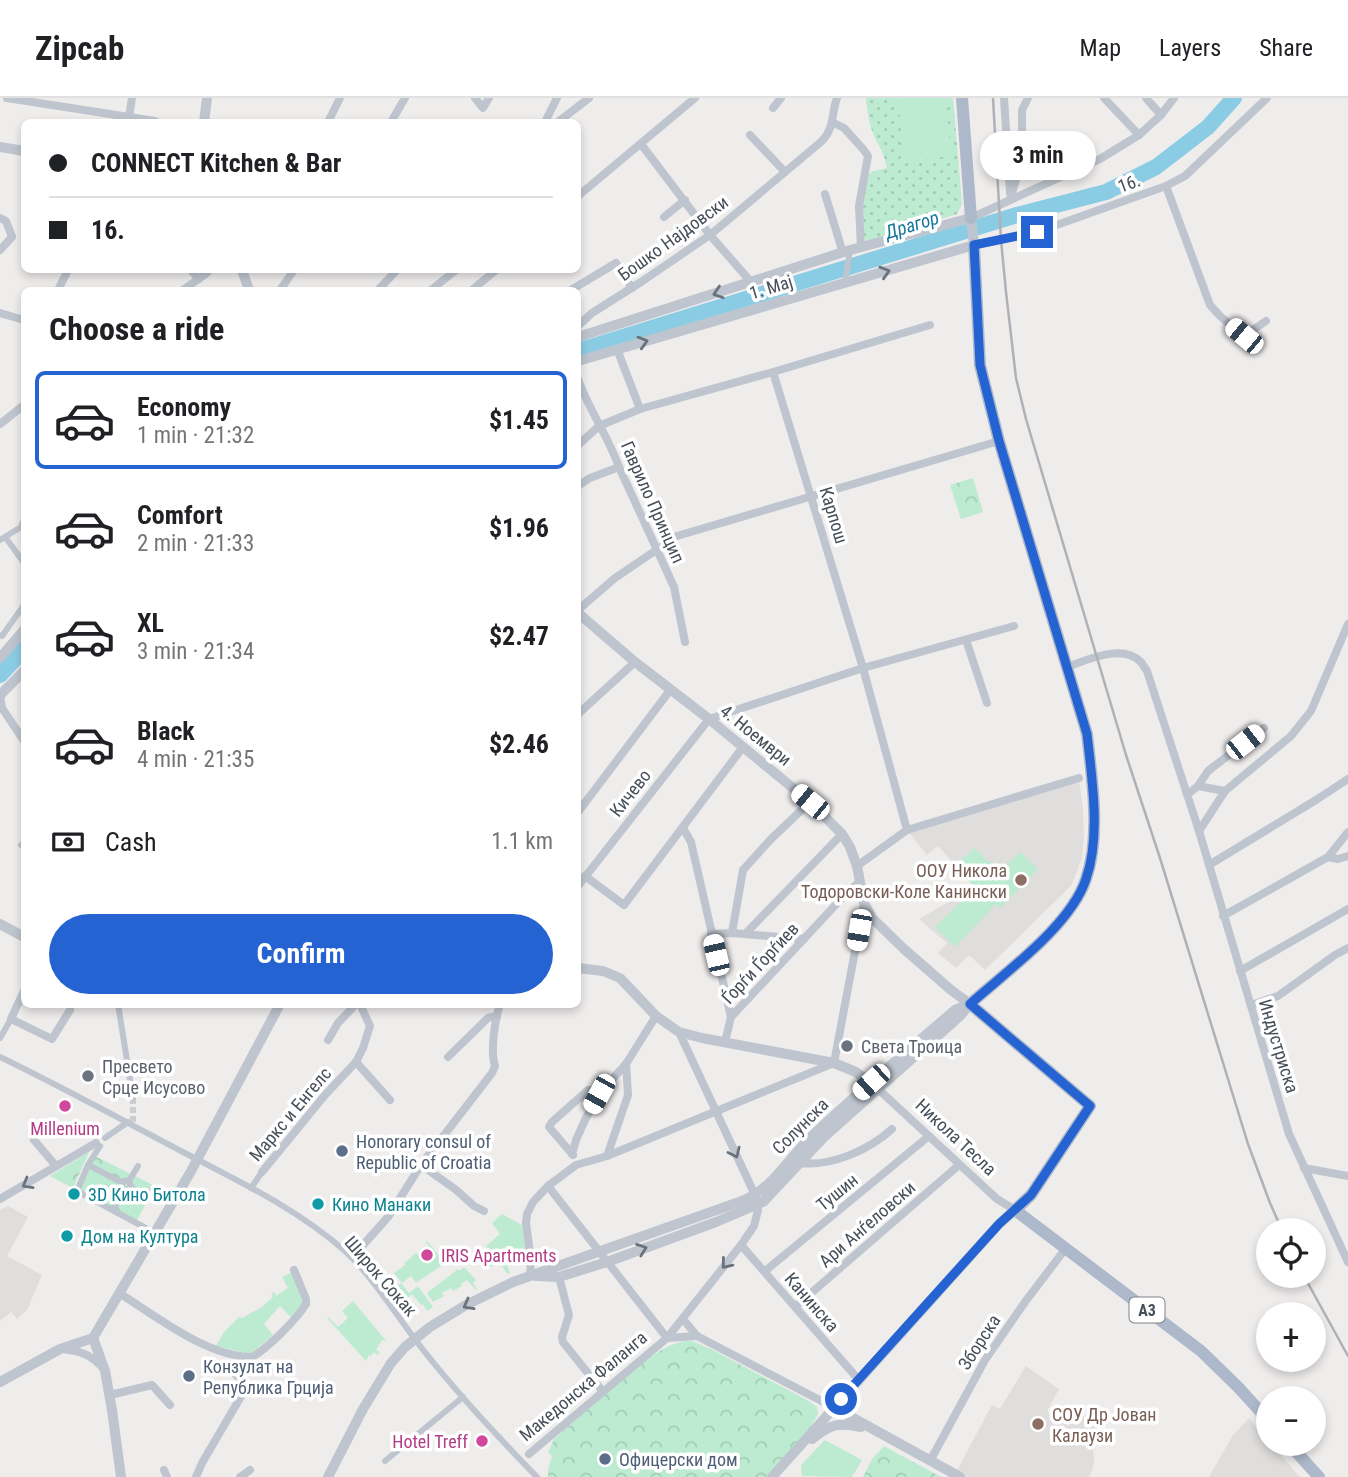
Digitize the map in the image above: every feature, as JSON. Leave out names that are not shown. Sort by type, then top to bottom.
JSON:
[{"type":"main road","points":[[962,98],[971,218]]},
{"type":"main road","points":[[970,1004],[1052,932],[1074,904],[1086,880],[1093,828],[1092,776],[1087,734],[999,441],[980,365],[974,245]]},
{"type":"main road","name":"4. Ноември","points":[[970,1004],[1090,1106],[1031,1195],[1015,1210]]},
{"type":"main road","name":"Никола Тесла","points":[[1015,1210],[1201,1351],[1256,1407]]},
{"type":"main road","points":[[1300,1456],[1319,1477]]},
{"type":"street","points":[[7,98],[142,119]]},
{"type":"street","points":[[129,117],[132,98]]},
{"type":"street","points":[[204,119],[207,98]]},
{"type":"street","points":[[330,119],[340,98]]},
{"type":"street","points":[[393,119],[405,98]]},
{"type":"street","points":[[475,98],[483,108],[489,98]]},
{"type":"street","points":[[546,119],[557,98]]},
{"type":"street","points":[[562,119],[589,98]]},
{"type":"street","points":[[581,193],[695,98]]},
{"type":"street","points":[[773,108],[780,98]]},
{"type":"street","name":"Бошко Најдовски","points":[[581,327],[592,313],[710,235],[822,141],[831,129],[837,98]]},
{"type":"street","points":[[1004,98],[1010,199]]},
{"type":"street","points":[[1010,199],[1022,162],[1022,110],[1028,98]]},
{"type":"street","points":[[1104,98],[1139,135]]},
{"type":"street","points":[[1146,98],[1161,116]]},
{"type":"street","name":"1. Мај","points":[[581,328],[971,218],[1100,159],[1139,135],[1161,116],[1174,98]]},
{"type":"street","name":"16.","points":[[974,245],[1037,232],[1166,186],[1185,176],[1266,98]]},
{"type":"street","points":[[832,122],[844,128],[867,154],[845,281]]},
{"type":"street","points":[[750,135],[785,172]]},
{"type":"street","points":[[640,144],[710,235],[751,282]]},
{"type":"street","points":[[0,147],[21,150]]},
{"type":"street","points":[[1166,186],[1210,304],[1244,336],[1266,321]]},
{"type":"street","points":[[825,194],[851,252]]},
{"type":"street","points":[[664,217],[685,200]]},
{"type":"street","points":[[0,218],[6,221],[12,237],[0,250]]},
{"type":"street","points":[[971,218],[974,245]]},
{"type":"street","name":"1. Мај","points":[[581,360],[974,245]]},
{"type":"street","points":[[576,287],[616,263],[632,288]]},
{"type":"street","points":[[194,273],[199,279]]},
{"type":"street","points":[[187,287],[206,273]]},
{"type":"street","points":[[381,287],[394,273]]},
{"type":"street","points":[[434,287],[452,273]]},
{"type":"street","points":[[476,287],[492,273]]},
{"type":"street","points":[[0,313],[21,319]]},
{"type":"street","points":[[581,441],[599,426],[640,409],[930,325]]},
{"type":"street","points":[[617,349],[640,409]]},
{"type":"street","name":"Карпош","points":[[773,372],[863,668],[907,830]]},
{"type":"street","name":"Гаврило Принцип","points":[[581,398],[612,448],[674,587],[685,642]]},
{"type":"street","points":[[0,425],[21,408]]},
{"type":"street","points":[[581,609],[615,578],[677,536],[999,441]]},
{"type":"street","points":[[581,484],[619,467]]},
{"type":"street","points":[[21,529],[3,539],[21,560]]},
{"type":"street","points":[[0,635],[2,636],[21,609]]},
{"type":"street","name":"4. Ноември","points":[[581,615],[635,662],[810,802],[842,834],[857,866],[863,903],[872,918],[970,1004]]},
{"type":"street","points":[[1199,831],[1225,791],[1291,736],[1311,711],[1348,624]]},
{"type":"street","points":[[709,719],[863,668],[1014,626]]},
{"type":"street","points":[[0,658],[21,634]]},
{"type":"street","points":[[966,640],[987,703]]},
{"type":"street","name":"Индустриска","points":[[1067,667],[1115,654],[1128,655],[1140,661],[1147,671],[1199,831],[1289,1134],[1348,1262]]},
{"type":"street","points":[[581,711],[635,662]]},
{"type":"street","points":[[21,674],[0,695],[1,709],[21,737]]},
{"type":"street","points":[[581,808],[671,690]]},
{"type":"street","name":"Кичево","points":[[581,881],[709,719]]},
{"type":"street","points":[[1187,795],[1198,786],[1208,771],[1264,728]]},
{"type":"street","points":[[581,883],[624,905],[743,747]]},
{"type":"street","points":[[857,866],[907,830],[1079,778]]},
{"type":"street","points":[[1209,866],[1348,779]]},
{"type":"street","points":[[1198,786],[1225,791]]},
{"type":"street","points":[[732,933],[743,870],[810,802]]},
{"type":"street","points":[[683,828],[691,842],[731,1017]]},
{"type":"street","points":[[1223,916],[1328,857],[1348,832]]},
{"type":"street","points":[[746,933],[842,834]]},
{"type":"street","points":[[1328,857],[1338,859],[1348,856]]},
{"type":"street","name":"Ѓорѓи Ѓорѓиев","points":[[725,1042],[731,1017],[859,882]]},
{"type":"street","points":[[530,1276],[531,1260],[526,1219],[533,1202],[548,1186],[576,1165],[607,1156],[834,1063],[863,903]]},
{"type":"street","points":[[1240,971],[1348,909]]},
{"type":"street","points":[[0,925],[21,936]]},
{"type":"street","points":[[711,934],[746,933],[804,939]]},
{"type":"street","points":[[1251,1005],[1278,996],[1348,948]]},
{"type":"street","name":"Никола Тесла","points":[[581,968],[614,974],[626,983],[656,1016],[679,1032],[834,1063],[856,1072],[996,1199],[1015,1210]]},
{"type":"street","points":[[0,1038],[21,997]]},
{"type":"street","name":"Солунска","points":[[331,1476],[375,1389],[396,1357],[415,1339],[466,1306],[530,1276],[742,1201],[756,1200],[811,1137],[960,1016],[970,1004]]},
{"type":"street","points":[[119,1008],[133,1098]]},
{"type":"street","points":[[270,1008],[272,1019]]},
{"type":"street","points":[[0,1382],[60,1349],[93,1338],[197,1160],[278,1008]]},
{"type":"street","points":[[328,1040],[338,1023],[354,1008]]},
{"type":"street","name":"Маркс и Енгелс","points":[[251,1188],[356,1062],[370,1027],[361,1008]]},
{"type":"street","points":[[356,1254],[388,1217],[421,1165],[492,1073],[495,1066],[493,1059],[499,1008]]},
{"type":"street","points":[[11,1019],[52,1039],[70,1010]]},
{"type":"street","points":[[448,1056],[488,1018],[497,1016]]},
{"type":"street","points":[[572,1154],[599,1094],[626,1064],[656,1016]]},
{"type":"street","points":[[679,1032],[756,1200]]},
{"type":"street","name":"Широк Сокак","points":[[0,1057],[293,1211],[348,1254],[463,1397],[537,1477]]},
{"type":"street","name":"Маркс и Енгелс","points":[[356,1062],[390,1100]]},
{"type":"street","points":[[607,1156],[628,1095],[626,1064]]},
{"type":"street","name":"Солунска","points":[[530,1276],[559,1277],[607,1262],[771,1196],[824,1136],[874,1086]]},
{"type":"street","points":[[576,1165],[572,1154],[549,1127],[588,1090],[599,1094]]},
{"type":"street","points":[[105,1138],[128,1122]]},
{"type":"street","points":[[799,1163],[821,1163],[861,1150],[878,1142],[892,1129]]},
{"type":"street","name":"Тушин","points":[[765,1272],[929,1136]]},
{"type":"street","points":[[34,1140],[56,1166]]},
{"type":"street","points":[[0,1199],[98,1144]]},
{"type":"street","points":[[98,1144],[76,1191],[155,1233]]},
{"type":"street","points":[[88,1165],[148,1196],[151,1191],[172,1204]]},
{"type":"street","points":[[421,1165],[484,1211]]},
{"type":"street","name":"Ари Анѓеловски","points":[[795,1307],[959,1165]]},
{"type":"street","points":[[113,1209],[138,1166]]},
{"type":"street","points":[[1304,1168],[1348,1175]]},
{"type":"street","points":[[548,1186],[667,1338]]},
{"type":"street","name":"Македонска Фаланга","points":[[521,1461],[667,1338],[741,1245],[757,1220],[756,1200]]},
{"type":"street","points":[[772,1477],[999,1224],[1015,1210]]},
{"type":"street","name":"Канинска","points":[[741,1245],[858,1379]]},
{"type":"street","name":"Зборска","points":[[930,1461],[985,1360],[1066,1248]]},
{"type":"street","points":[[119,1293],[205,1346],[252,1357],[267,1346],[305,1306],[306,1301],[294,1270]]},
{"type":"street","points":[[559,1277],[569,1315],[563,1342],[603,1392]]},
{"type":"street","points":[[682,1319],[697,1336],[960,1477]]},
{"type":"street","name":"Македонска Фаланга","points":[[667,1338],[697,1336]]},
{"type":"street","points":[[93,1338],[110,1395],[121,1477]]},
{"type":"street","points":[[60,1349],[89,1354],[105,1371]]},
{"type":"street","points":[[196,1477],[243,1393],[242,1382],[231,1370]]},
{"type":"street","points":[[110,1395],[152,1385],[170,1405]]},
{"type":"street","points":[[385,1461],[463,1397]]},
{"type":"street","points":[[793,1453],[834,1424],[874,1430]]},
{"type":"street","points":[[240,1477],[250,1470]]},
{"type":"shaded area","name":"ООУ Никола Тодоровски-Коле Канински","points":[[1079,778],[1084,837],[1082,858],[1071,886],[985,970],[969,955],[956,968],[938,953],[947,943],[919,919],[975,887],[938,846],[927,855],[907,830]]},
{"type":"shaded area","points":[[8,1206],[28,1217],[7,1256],[42,1275],[27,1310],[17,1319],[11,1312],[0,1321],[0,1210]]},
{"type":"shaded area","name":"СОУ Др Јован Калаузи","points":[[1026,1366],[1059,1389],[1047,1411],[1062,1421],[1072,1407],[1097,1426],[1091,1440],[1094,1457],[1089,1477],[960,1477],[955,1474],[992,1405],[1000,1409]]},
{"type":"shaded area","points":[[1249,1418],[1256,1426],[1256,1456],[1282,1456],[1300,1477],[1209,1477],[1233,1435]]},
{"type":"green space","points":[[866,98],[953,98],[962,204],[957,214],[869,242],[863,237],[863,203],[869,174],[887,168],[871,126]]},
{"type":"green space","points":[[898,98],[946,98],[951,156],[904,161]]},
{"type":"green space","points":[[973,478],[983,512],[961,519],[950,485]]},
{"type":"green space","points":[[975,848],[989,863],[991,861],[1001,870],[1020,852],[1038,869],[1000,908],[996,904],[955,947],[935,927],[975,888],[955,865]]},
{"type":"green space","points":[[89,1152],[73,1188],[50,1176]]},
{"type":"green space","points":[[95,1156],[155,1186],[136,1222],[77,1191]]},
{"type":"green space","points":[[502,1214],[522,1225],[526,1248],[521,1255],[527,1265],[523,1266],[518,1255],[505,1261],[510,1273],[507,1274],[500,1262],[488,1268],[484,1262],[493,1255],[486,1246],[500,1234],[492,1223]]},
{"type":"green space","points":[[427,1241],[445,1263],[416,1283],[411,1276],[402,1283],[394,1273],[416,1253],[428,1264],[437,1257]]},
{"type":"green space","points":[[463,1268],[476,1280],[473,1283],[477,1289],[467,1280],[453,1291],[451,1288],[442,1293],[444,1296],[433,1302],[427,1293]]},
{"type":"green space","points":[[292,1272],[303,1304],[291,1317],[280,1306],[264,1324],[273,1335],[250,1354],[216,1346],[224,1332],[239,1317],[242,1318],[262,1307],[273,1297],[271,1294],[274,1292],[276,1296],[288,1288],[282,1277]]},
{"type":"green space","points":[[401,1283],[409,1293],[418,1286],[433,1307],[427,1311],[412,1294],[400,1305],[389,1292]]},
{"type":"green space","points":[[353,1301],[387,1342],[382,1340],[376,1350],[380,1352],[378,1355],[374,1352],[366,1361],[327,1318],[338,1327],[348,1318],[342,1311]]},
{"type":"green space","points":[[692,1341],[713,1350],[817,1407],[818,1414],[812,1425],[766,1477],[548,1477],[552,1456],[548,1452],[554,1439],[648,1359],[665,1348]]},
{"type":"green space","points":[[825,1440],[862,1460],[852,1477],[802,1476],[801,1465]]},
{"type":"green space","points":[[884,1446],[941,1477],[863,1477],[872,1459]]},
{"type":"waterway","name":"Драгор","points":[[581,350],[1017,215],[1106,192],[1156,167],[1208,127],[1234,98]]},
{"type":"waterway","name":"Драгор","points":[[0,675],[21,652]]},
{"type":"tunnel","points":[[133,1098],[133,1125]]},
{"type":"railway","points":[[993,98],[1006,292],[1016,378],[1026,419],[1126,755],[1248,1144],[1277,1218]]},
{"type":"railway","points":[[1311,1288],[1348,1356]]},
{"type":"place","name":"ООУ Никола Тодоровски-Коле Канински","points":[[1021,880]]},
{"type":"place","name":"Света Троица","points":[[847,1046]]},
{"type":"place","name":"Пресвето Срце Исусово","points":[[88,1076]]},
{"type":"place","name":"Millenium","points":[[65,1106]]},
{"type":"place","name":"Honorary consul of Republic of Croatia","points":[[342,1151]]},
{"type":"place","name":"3D Кино Битола","points":[[74,1194]]},
{"type":"place","name":"Кино Манаки","points":[[318,1204]]},
{"type":"place","name":"Дом на Култура","points":[[67,1236]]},
{"type":"place","name":"IRIS Apartments","points":[[427,1255]]},
{"type":"place","name":"Конзулат на Република Грција","points":[[189,1376]]},
{"type":"place","name":"СОУ Др Јован Калаузи","points":[[1038,1424]]},
{"type":"place","name":"Hotel Treff","points":[[482,1441]]},
{"type":"place","name":"Офицерски дом","points":[[605,1459]]},
{"type":"route","points":[[841,1399],[1005,1217],[1031,1195],[1090,1106],[970,1004],[1052,932],[1074,904],[1086,880],[1091,858],[1092,776],[1087,734],[999,441],[980,365],[974,245],[1037,232]]}]
